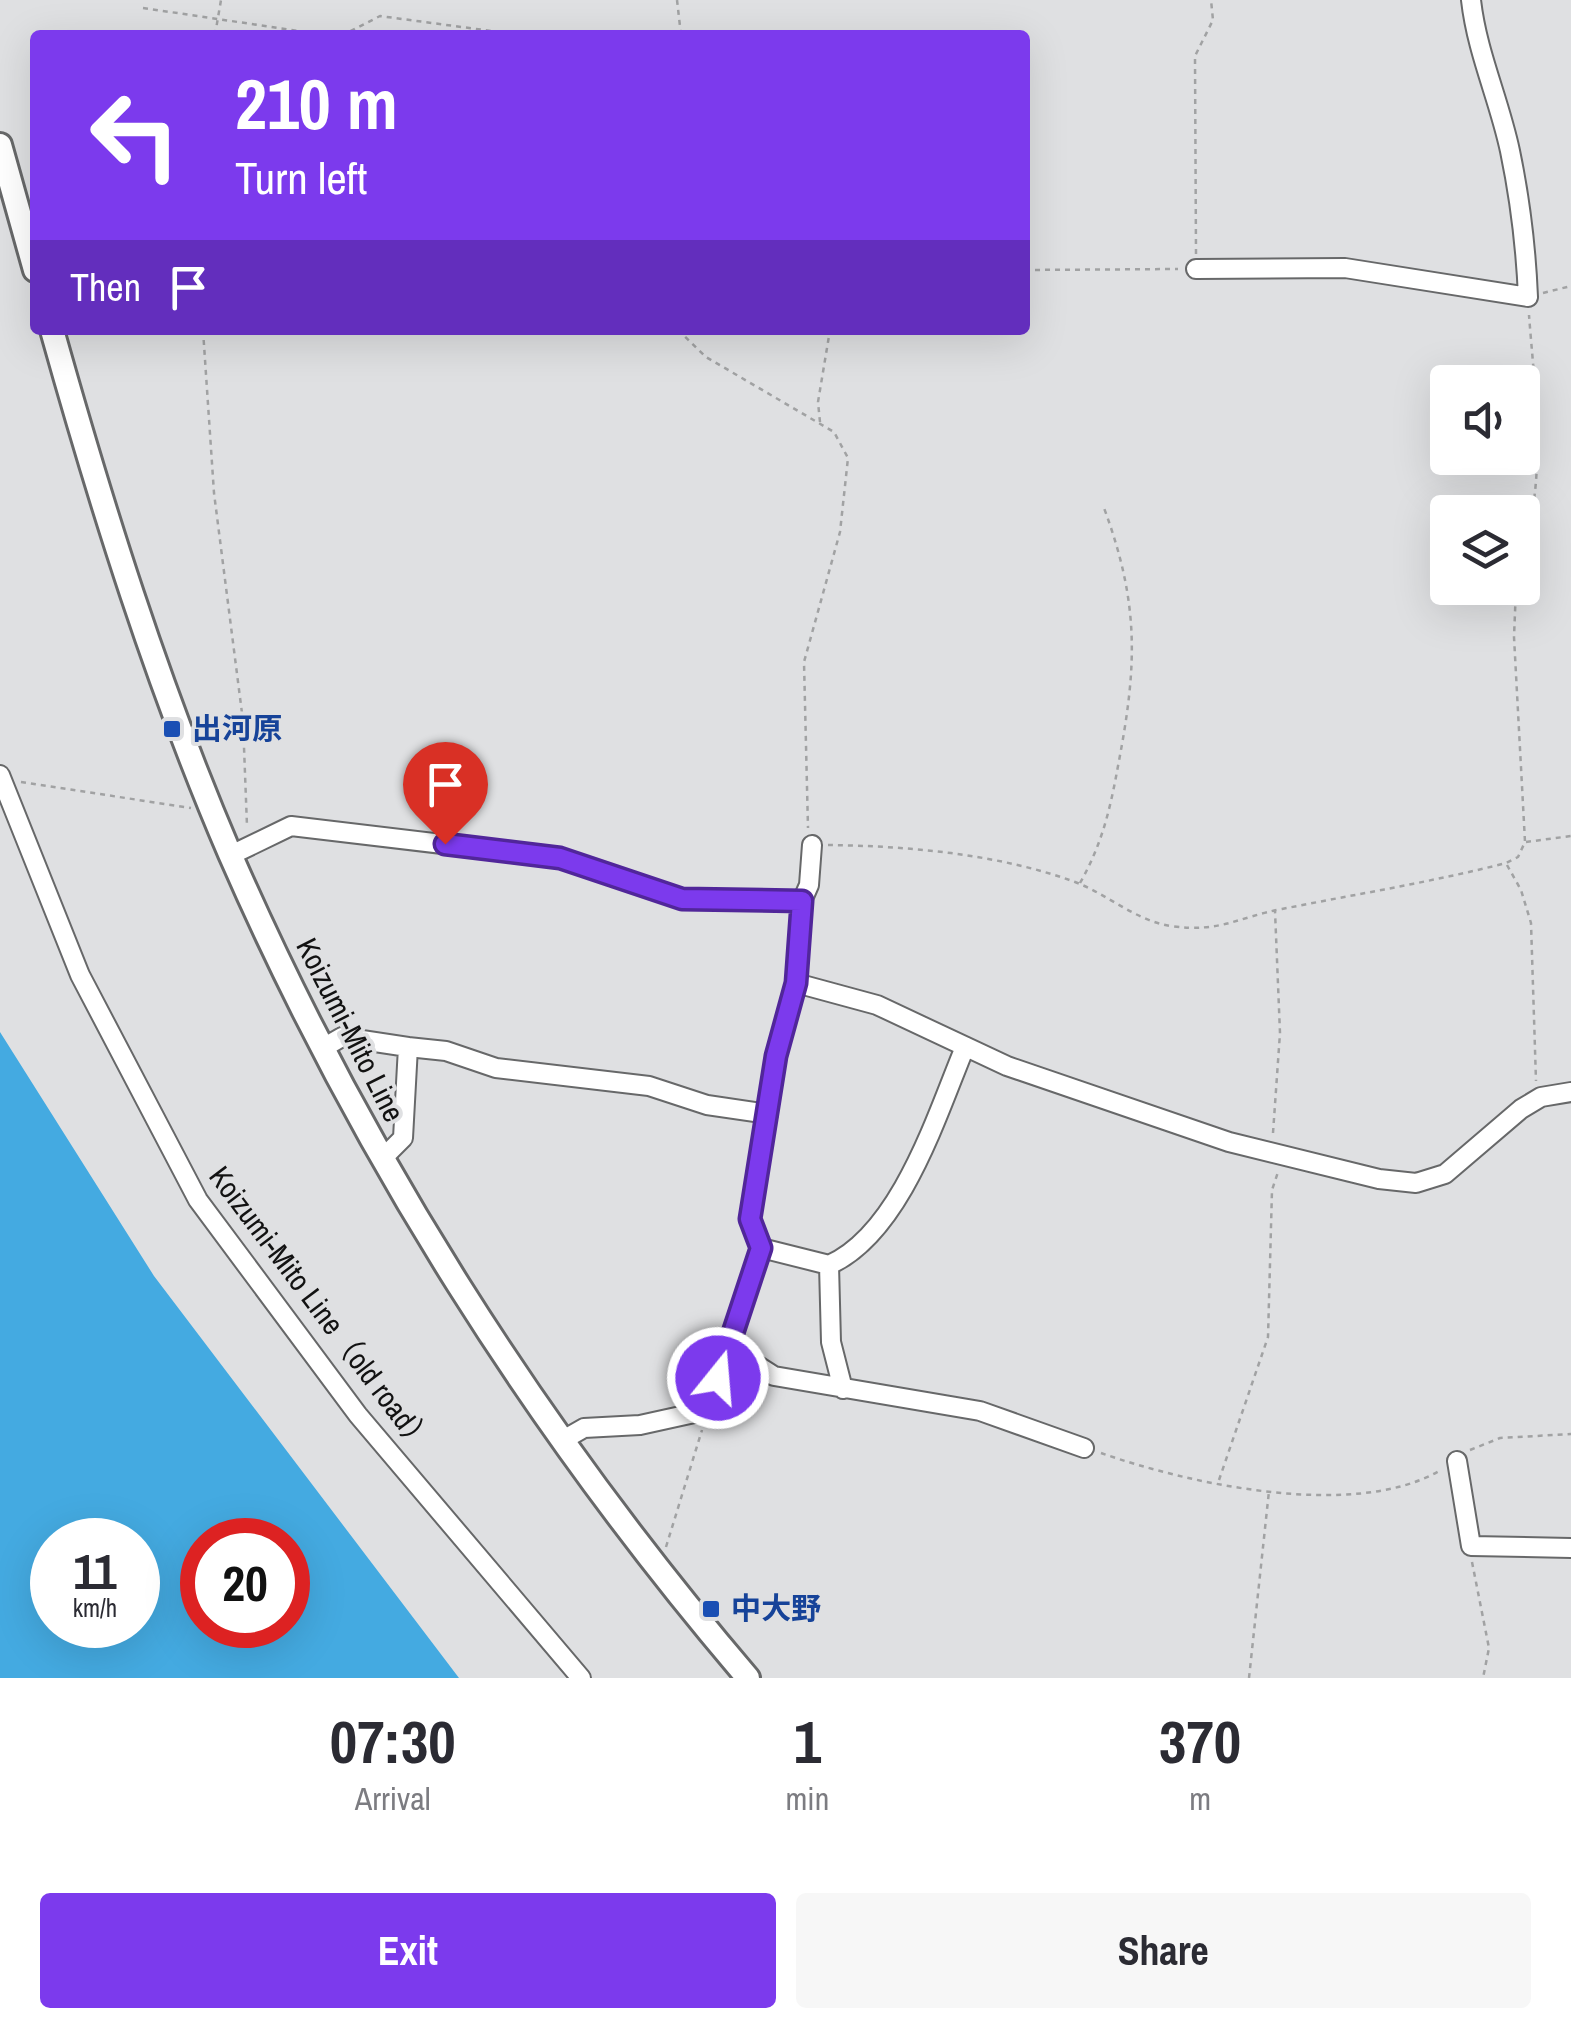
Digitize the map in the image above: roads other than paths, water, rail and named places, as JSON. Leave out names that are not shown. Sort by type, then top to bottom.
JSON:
[{"type":"main road","points":[[0,146],[30,252]]},
{"type":"main road","name":"Koizumi-Mito Line","points":[[53,335],[127,581],[210,806],[323,1048],[382,1158],[466,1298],[656,1566],[748,1678]]},
{"type":"street","points":[[1196,270],[1345,268],[1528,298],[1527,257],[1509,148],[1486,79],[1471,0]]},
{"type":"street","name":"Koizumi-Mito Line（old road）","points":[[1,777],[80,975],[198,1200],[358,1415],[581,1678]]},
{"type":"street","points":[[231,855],[291,826],[560,858],[682,899],[802,901]]},
{"type":"street","points":[[563,1440],[584,1428],[640,1425],[708,1410],[761,1248],[750,1219],[776,1056],[796,983],[802,901],[810,885],[812,845]]},
{"type":"street","points":[[796,983],[903,1014],[965,1047],[1040,1078],[1159,1114],[1273,1156],[1416,1183],[1464,1162],[1541,1097],[1571,1092]]},
{"type":"street","points":[[323,1048],[342,1037],[446,1051],[496,1068],[649,1086],[707,1105],[768,1114]]},
{"type":"street","points":[[382,1158],[403,1138],[408,1047]]},
{"type":"street","points":[[761,1248],[829,1265],[864,1240],[911,1176],[965,1047]]},
{"type":"street","points":[[829,1265],[832,1342],[844,1389]]},
{"type":"street","points":[[727,1346],[774,1376],[980,1411],[1084,1448]]},
{"type":"street","points":[[1456,1461],[1471,1546],[1571,1548]]},
{"type":"water","points":[[0,1032],[154,1276],[459,1678],[0,1678]]},
{"type":"place","name":"出河原","points":[[172,729]]},
{"type":"place","name":"中大野","points":[[711,1609]]}]
